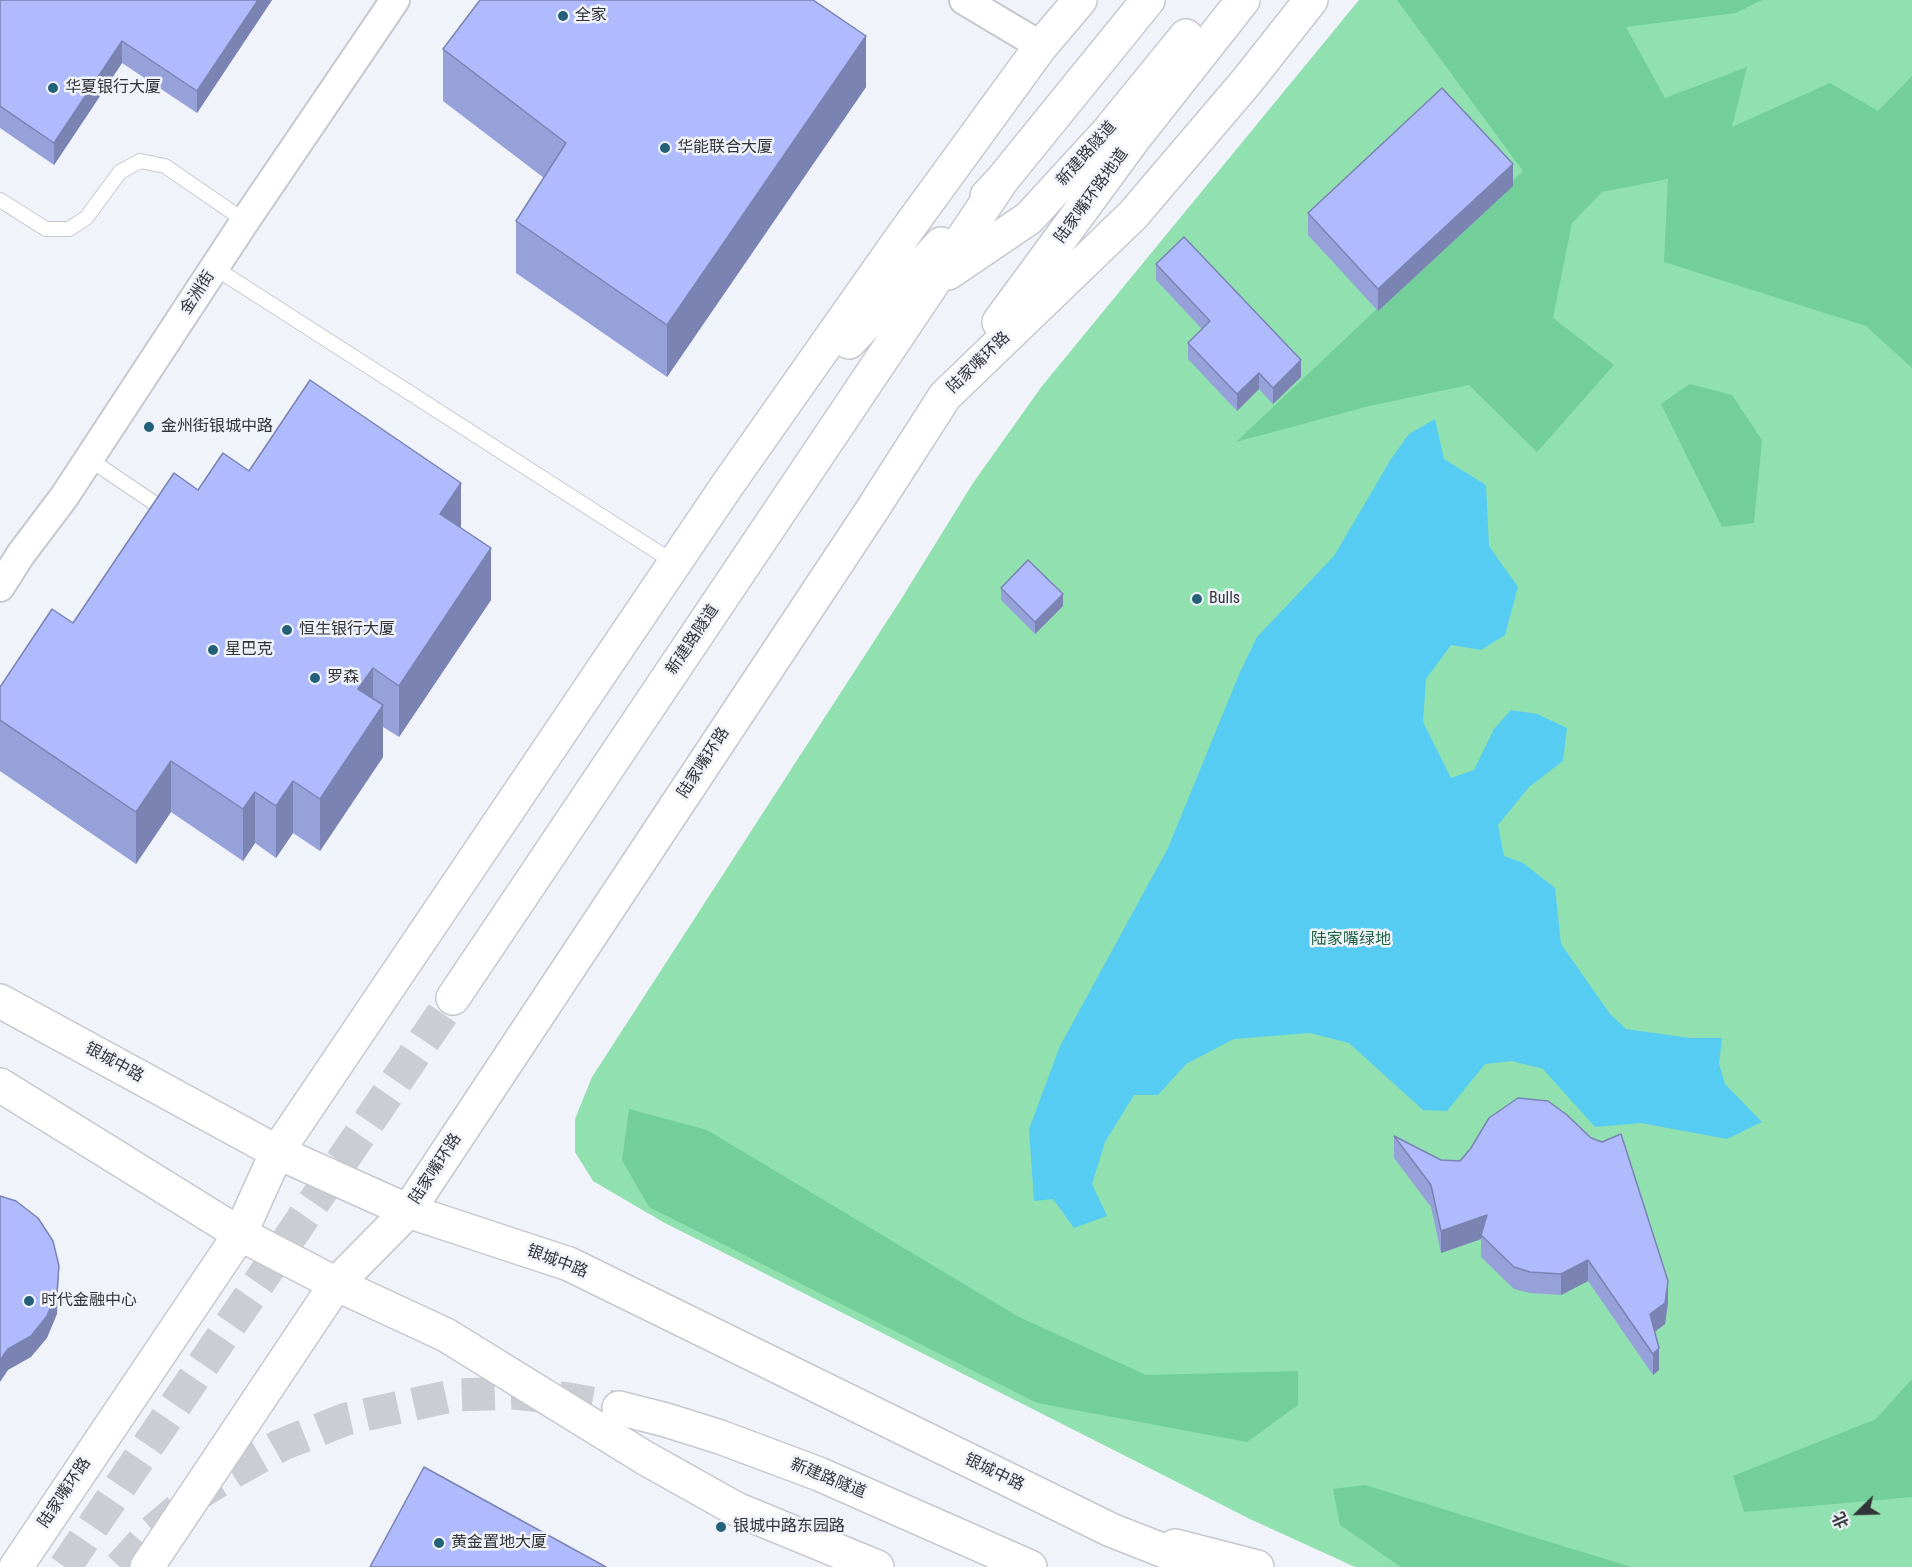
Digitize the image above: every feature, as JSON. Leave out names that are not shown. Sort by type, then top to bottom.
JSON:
[{"type":"main road","name":"陆家嘴环路","points":[[16,1567],[240,1234],[277,1152],[726,487],[899,241],[1041,46],[1080,0]]},
{"type":"main road","name":"陆家嘴环路","points":[[726,487],[861,329],[1002,180],[1148,0]]},
{"type":"main road","name":"新建路隧道","points":[[934,283],[1029,218],[1107,133],[1216,0]]},
{"type":"main road","name":"陆家嘴环路地道","points":[[945,396],[1136,137],[1243,0]]},
{"type":"main road","name":"陆家嘴环路","points":[[147,1567],[336,1284],[408,1211],[945,396],[1133,215],[1247,81],[1311,0]]},
{"type":"main road","name":"新建路隧道","points":[[453,998],[1002,180]]},
{"type":"main road","name":"银城中路","points":[[0,1001],[277,1152],[408,1211],[569,1264],[1111,1530]]},
{"type":"main road","points":[[0,1085],[240,1234],[336,1284],[446,1335],[645,1458],[736,1509],[861,1564]]},
{"type":"main road","name":"新建路隧道","points":[[619,1408],[720,1437],[819,1474],[1030,1567]]},
{"type":"main road","points":[[1111,1530],[1205,1567]]},
{"type":"main road","points":[[1111,1530],[1257,1567]]},
{"type":"street","name":"金洲街","points":[[0,587],[89,459],[245,221],[395,0]]},
{"type":"street","points":[[964,0],[1041,46]]},
{"type":"lane","points":[[0,200],[46,229],[69,230],[86,218],[120,172],[140,161],[165,166],[245,221]]},
{"type":"lane","points":[[215,268],[675,563]]},
{"type":"lane","points":[[89,459],[163,509]]},
{"type":"green space","name":"陆家嘴绿地","points":[[1359,0],[1912,0],[1912,1567],[1355,1567],[1252,1520],[663,1222],[593,1181],[575,1152],[575,1119],[592,1077],[900,601],[973,483],[1042,386]]},
{"type":"green space","points":[[1397,0],[1762,0],[1736,13],[1626,27],[1665,98],[1747,67],[1732,127],[1830,83],[1878,111],[1912,76],[1912,368],[1866,326],[1664,262],[1668,179],[1602,192],[1572,223],[1553,318],[1614,365],[1537,452],[1469,385],[1369,406],[1236,442],[1523,171]]},
{"type":"green space","points":[[1690,384],[1732,395],[1762,440],[1754,523],[1722,527],[1661,404]]},
{"type":"green space","points":[[629,1109],[707,1130],[1019,1317],[1146,1375],[1298,1371],[1298,1405],[1247,1442],[1037,1403],[649,1207],[622,1160]]},
{"type":"green space","points":[[1912,1379],[1912,1497],[1744,1512],[1733,1476],[1876,1419]]},
{"type":"green space","points":[[1365,1485],[1631,1567],[1401,1567],[1340,1525],[1333,1489]]},
{"type":"water","points":[[1435,419],[1444,459],[1486,485],[1489,546],[1518,587],[1505,635],[1481,650],[1451,645],[1426,679],[1423,722],[1451,778],[1474,770],[1494,729],[1511,710],[1537,714],[1567,728],[1563,761],[1529,787],[1498,825],[1504,856],[1523,863],[1555,888],[1561,944],[1610,1014],[1626,1029],[1690,1038],[1722,1038],[1719,1064],[1725,1084],[1762,1122],[1727,1139],[1641,1123],[1595,1127],[1543,1069],[1512,1061],[1485,1064],[1447,1111],[1423,1110],[1349,1043],[1310,1033],[1234,1039],[1186,1064],[1158,1095],[1134,1095],[1105,1142],[1092,1184],[1107,1216],[1074,1228],[1053,1199],[1034,1201],[1029,1129],[1060,1046],[1168,848],[1240,672],[1257,637],[1334,556],[1391,459],[1409,434]]},
{"type":"building","name":"华夏银行大厦","points":[[0,0],[258,0],[197,91],[122,41],[54,143],[0,106]]},
{"type":"building","name":"华能联合大厦","points":[[480,0],[813,0],[866,36],[667,325],[516,221],[566,143],[443,49]]},
{"type":"building","points":[[1442,88],[1513,164],[1378,289],[1308,213]]},
{"type":"building","points":[[1184,237],[1301,360],[1273,388],[1259,373],[1237,394],[1188,343],[1210,321],[1156,264]]},
{"type":"building","name":"恒生银行大厦","points":[[310,380],[461,483],[440,514],[491,548],[399,686],[373,668],[358,689],[383,705],[320,799],[293,781],[276,806],[255,792],[243,809],[171,761],[136,812],[0,720],[0,687],[52,609],[73,623],[174,473],[198,490],[223,453],[249,471]]},
{"type":"building","points":[[1028,560],[1063,594],[1035,622],[1001,588]]},
{"type":"building","points":[[1518,1098],[1548,1101],[1591,1138],[1602,1142],[1621,1134],[1668,1281],[1665,1303],[1650,1314],[1659,1348],[1653,1354],[1588,1260],[1561,1274],[1530,1272],[1514,1267],[1481,1235],[1487,1215],[1441,1231],[1431,1185],[1394,1136],[1441,1160],[1460,1161],[1471,1148],[1489,1118]]},
{"type":"building","name":"时代金融中心","points":[[0,1196],[16,1201],[38,1218],[53,1241],[59,1266],[57,1292],[47,1316],[31,1336],[8,1349],[0,1360]]},
{"type":"building","points":[[424,1467],[606,1567],[370,1567]]},
{"type":"tunnel","points":[[65,1567],[453,998]]},
{"type":"tunnel","points":[[120,1567],[151,1533],[190,1499],[281,1445],[346,1419],[456,1395],[514,1393],[569,1399],[619,1408]]},
{"type":"place","name":"全家","points":[[563,16]]},
{"type":"place","name":"华夏银行大厦","points":[[53,88]]},
{"type":"place","name":"华能联合大厦","points":[[665,148]]},
{"type":"place","name":"金州街银城中路","points":[[149,427]]},
{"type":"place","name":"Bulls","points":[[1197,599]]},
{"type":"place","name":"恒生银行大厦","points":[[287,630]]},
{"type":"place","name":"星巴克","points":[[213,650]]},
{"type":"place","name":"罗森","points":[[315,678]]},
{"type":"place","name":"时代金融中心","points":[[29,1301]]},
{"type":"place","name":"银城中路东园路","points":[[721,1527]]},
{"type":"place","name":"黄金置地大厦","points":[[439,1543]]}]
